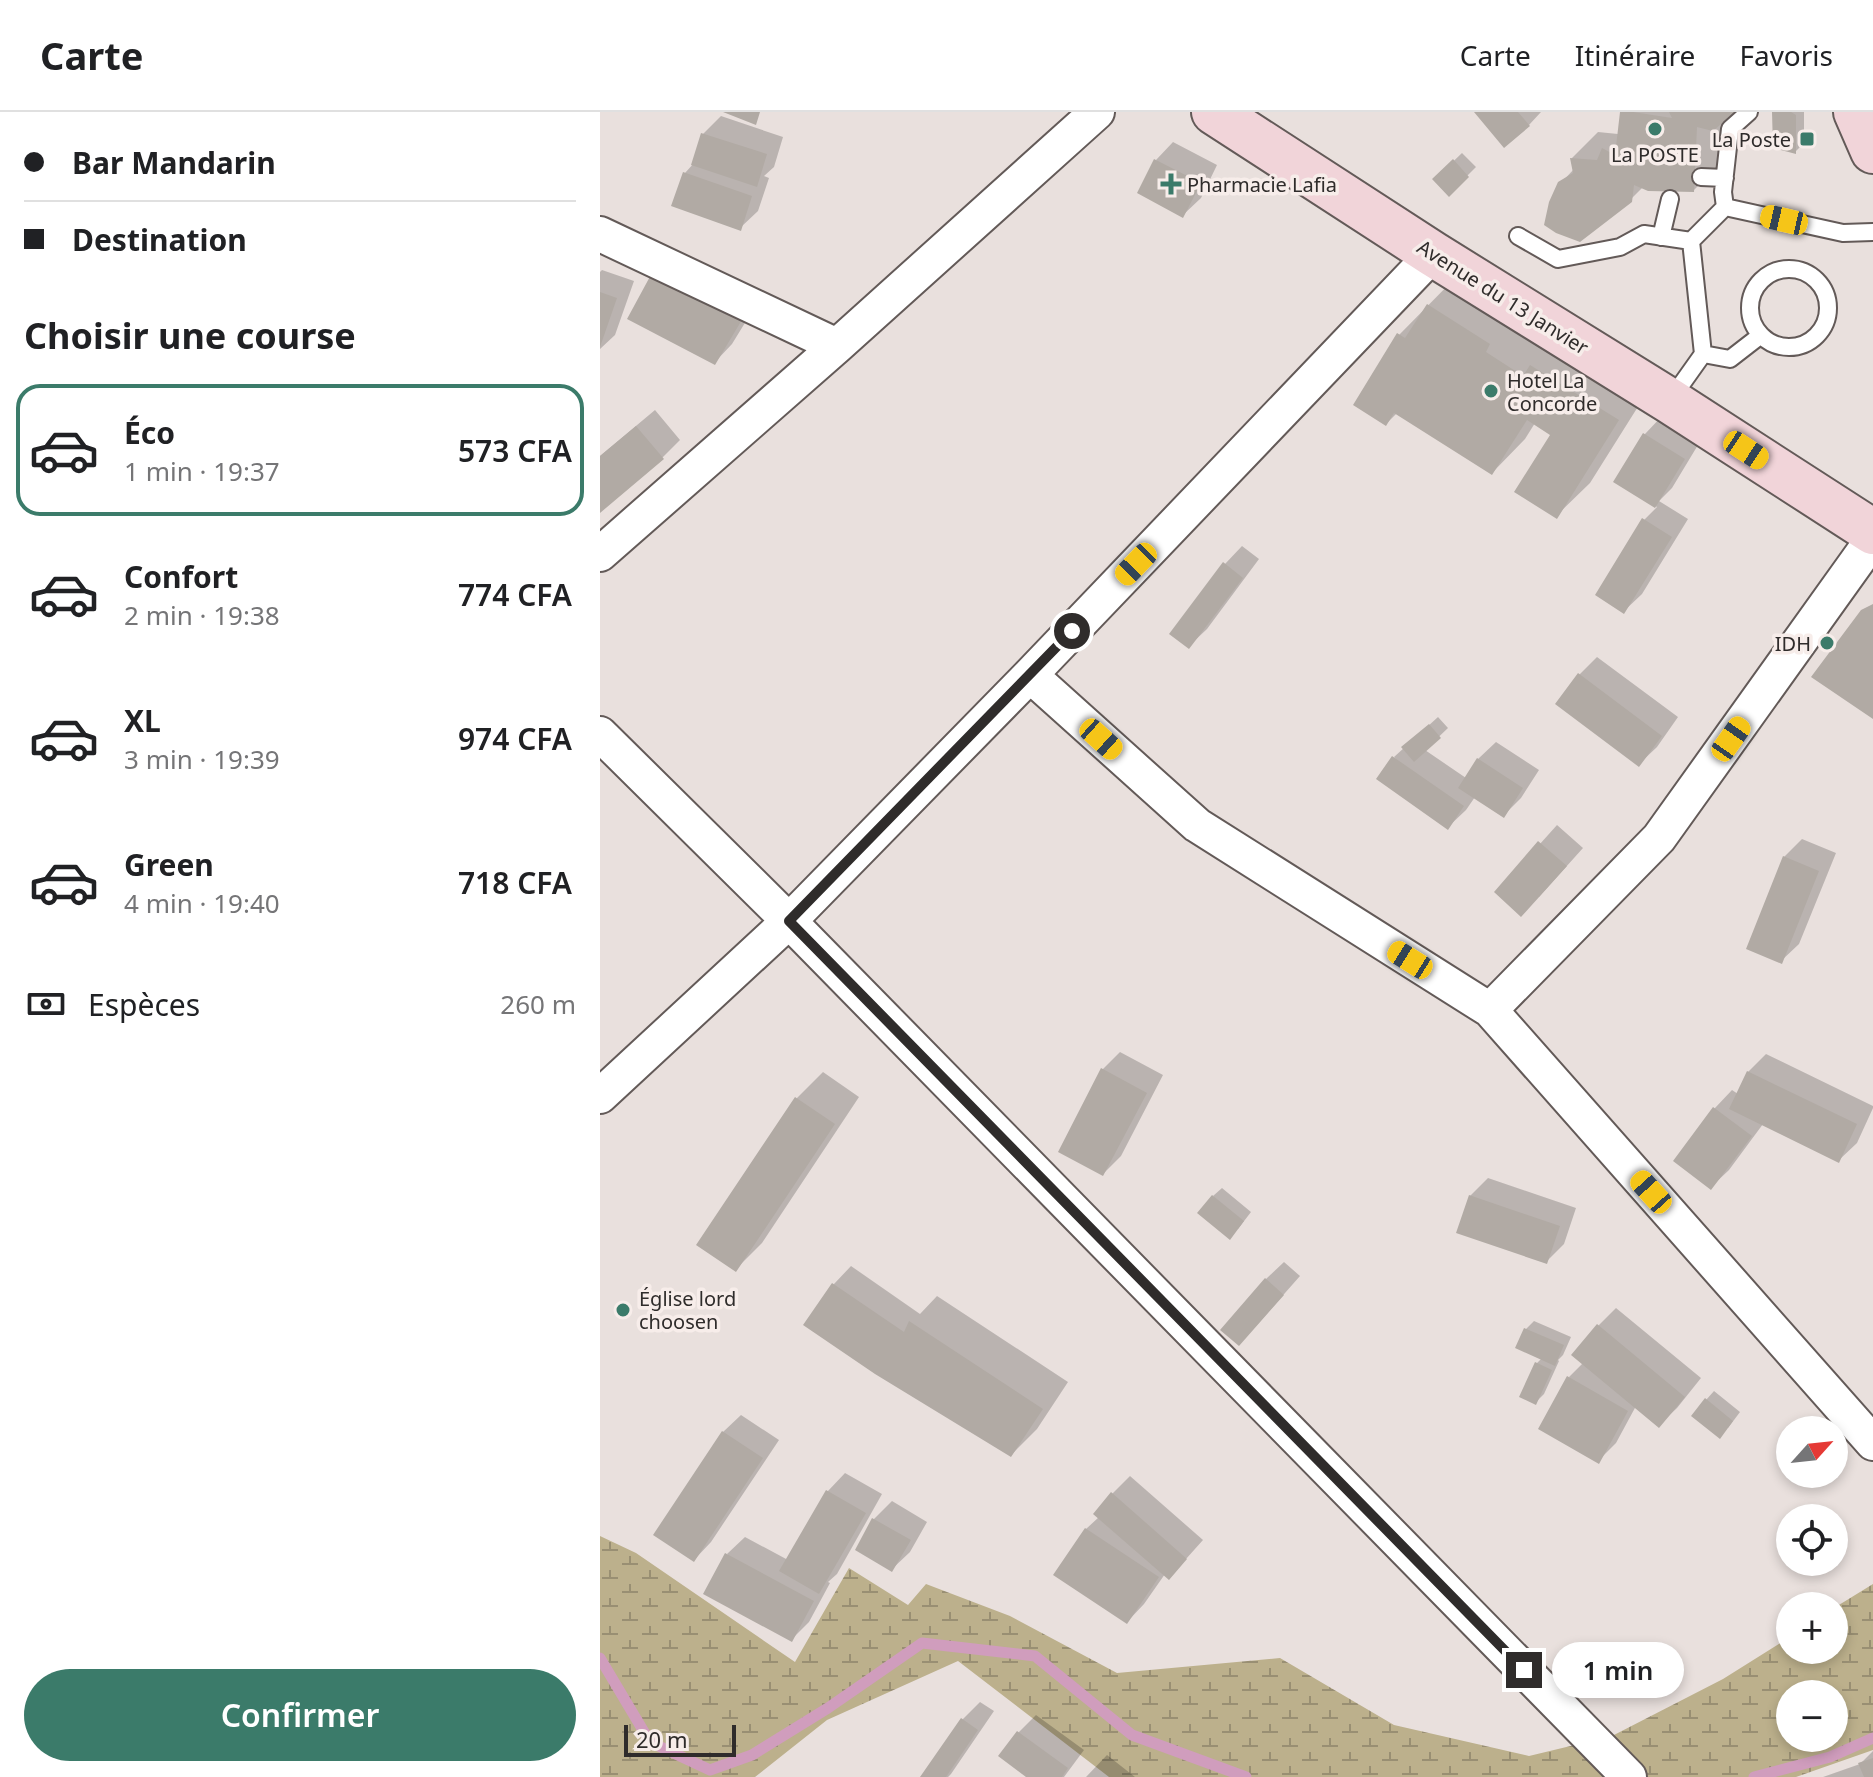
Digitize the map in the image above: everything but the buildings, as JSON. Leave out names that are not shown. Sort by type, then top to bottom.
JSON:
[{"type":"main road","name":"Avenue du 13 Janvier","points":[[1214,112],[1873,532]]},
{"type":"main road","points":[[1856,112],[1873,151]]},
{"type":"street","points":[[600,554],[1097,112]]},
{"type":"street","points":[[600,234],[837,346]]},
{"type":"street","points":[[600,1096],[789,921],[1030,675],[1433,254]]},
{"type":"street","points":[[1490,1010],[1659,838],[1873,539]]},
{"type":"street","points":[[1030,675],[1197,825],[1490,1010],[1873,1443]]},
{"type":"street","points":[[600,734],[789,921],[1621,1769]]},
{"type":"lane","points":[[1725,207],[1723,192],[1730,129],[1749,112]]},
{"type":"lane","points":[[1701,177],[1725,178]]},
{"type":"lane","points":[[1661,237],[1670,199]]},
{"type":"lane","points":[[1725,207],[1843,233],[1873,232]]},
{"type":"lane","points":[[1691,241],[1725,207]]},
{"type":"lane","points":[[1518,236],[1558,259],[1620,247],[1644,234],[1691,241]]},
{"type":"lane","points":[[1670,401],[1703,354],[1691,241]]},
{"type":"lane","points":[[1790,268],[1817,280],[1825,294],[1828,309],[1825,323],[1816,336],[1804,345],[1789,347],[1774,344],[1761,335],[1753,322],[1750,307],[1753,292],[1762,280],[1774,271],[1790,268]]},
{"type":"lane","points":[[1703,354],[1730,359],[1761,335]]},
{"type":"green space","points":[[600,1536],[636,1553],[795,1662],[849,1568],[908,1605],[926,1584],[1010,1616],[1117,1673],[1280,1658],[1394,1725],[1529,1756],[1612,1736],[1723,1679],[1776,1646],[1776,1664],[1848,1664],[1848,1599],[1873,1584],[1873,1750],[1796,1777],[1109,1777],[958,1661],[827,1720],[755,1777],[600,1777]]},
{"type":"waterway","points":[[600,1658],[650,1742],[710,1770],[752,1755],[828,1708],[922,1643],[1035,1656],[1132,1735],[1246,1777]]},
{"type":"waterway","points":[[1754,1777],[1830,1757],[1873,1738]]},
{"type":"place","name":"La POSTE","points":[[1655,129]]},
{"type":"place","name":"La Poste","points":[[1807,139]]},
{"type":"place","name":"Pharmacie Lafia","points":[[1171,184]]},
{"type":"place","name":"Hotel La Concorde","points":[[1491,391]]},
{"type":"place","name":"IDH","points":[[1827,643]]},
{"type":"place","name":"Église lord choosen","points":[[623,1310]]},
{"type":"route","points":[[1072,631],[789,921],[1524,1670]]}]
